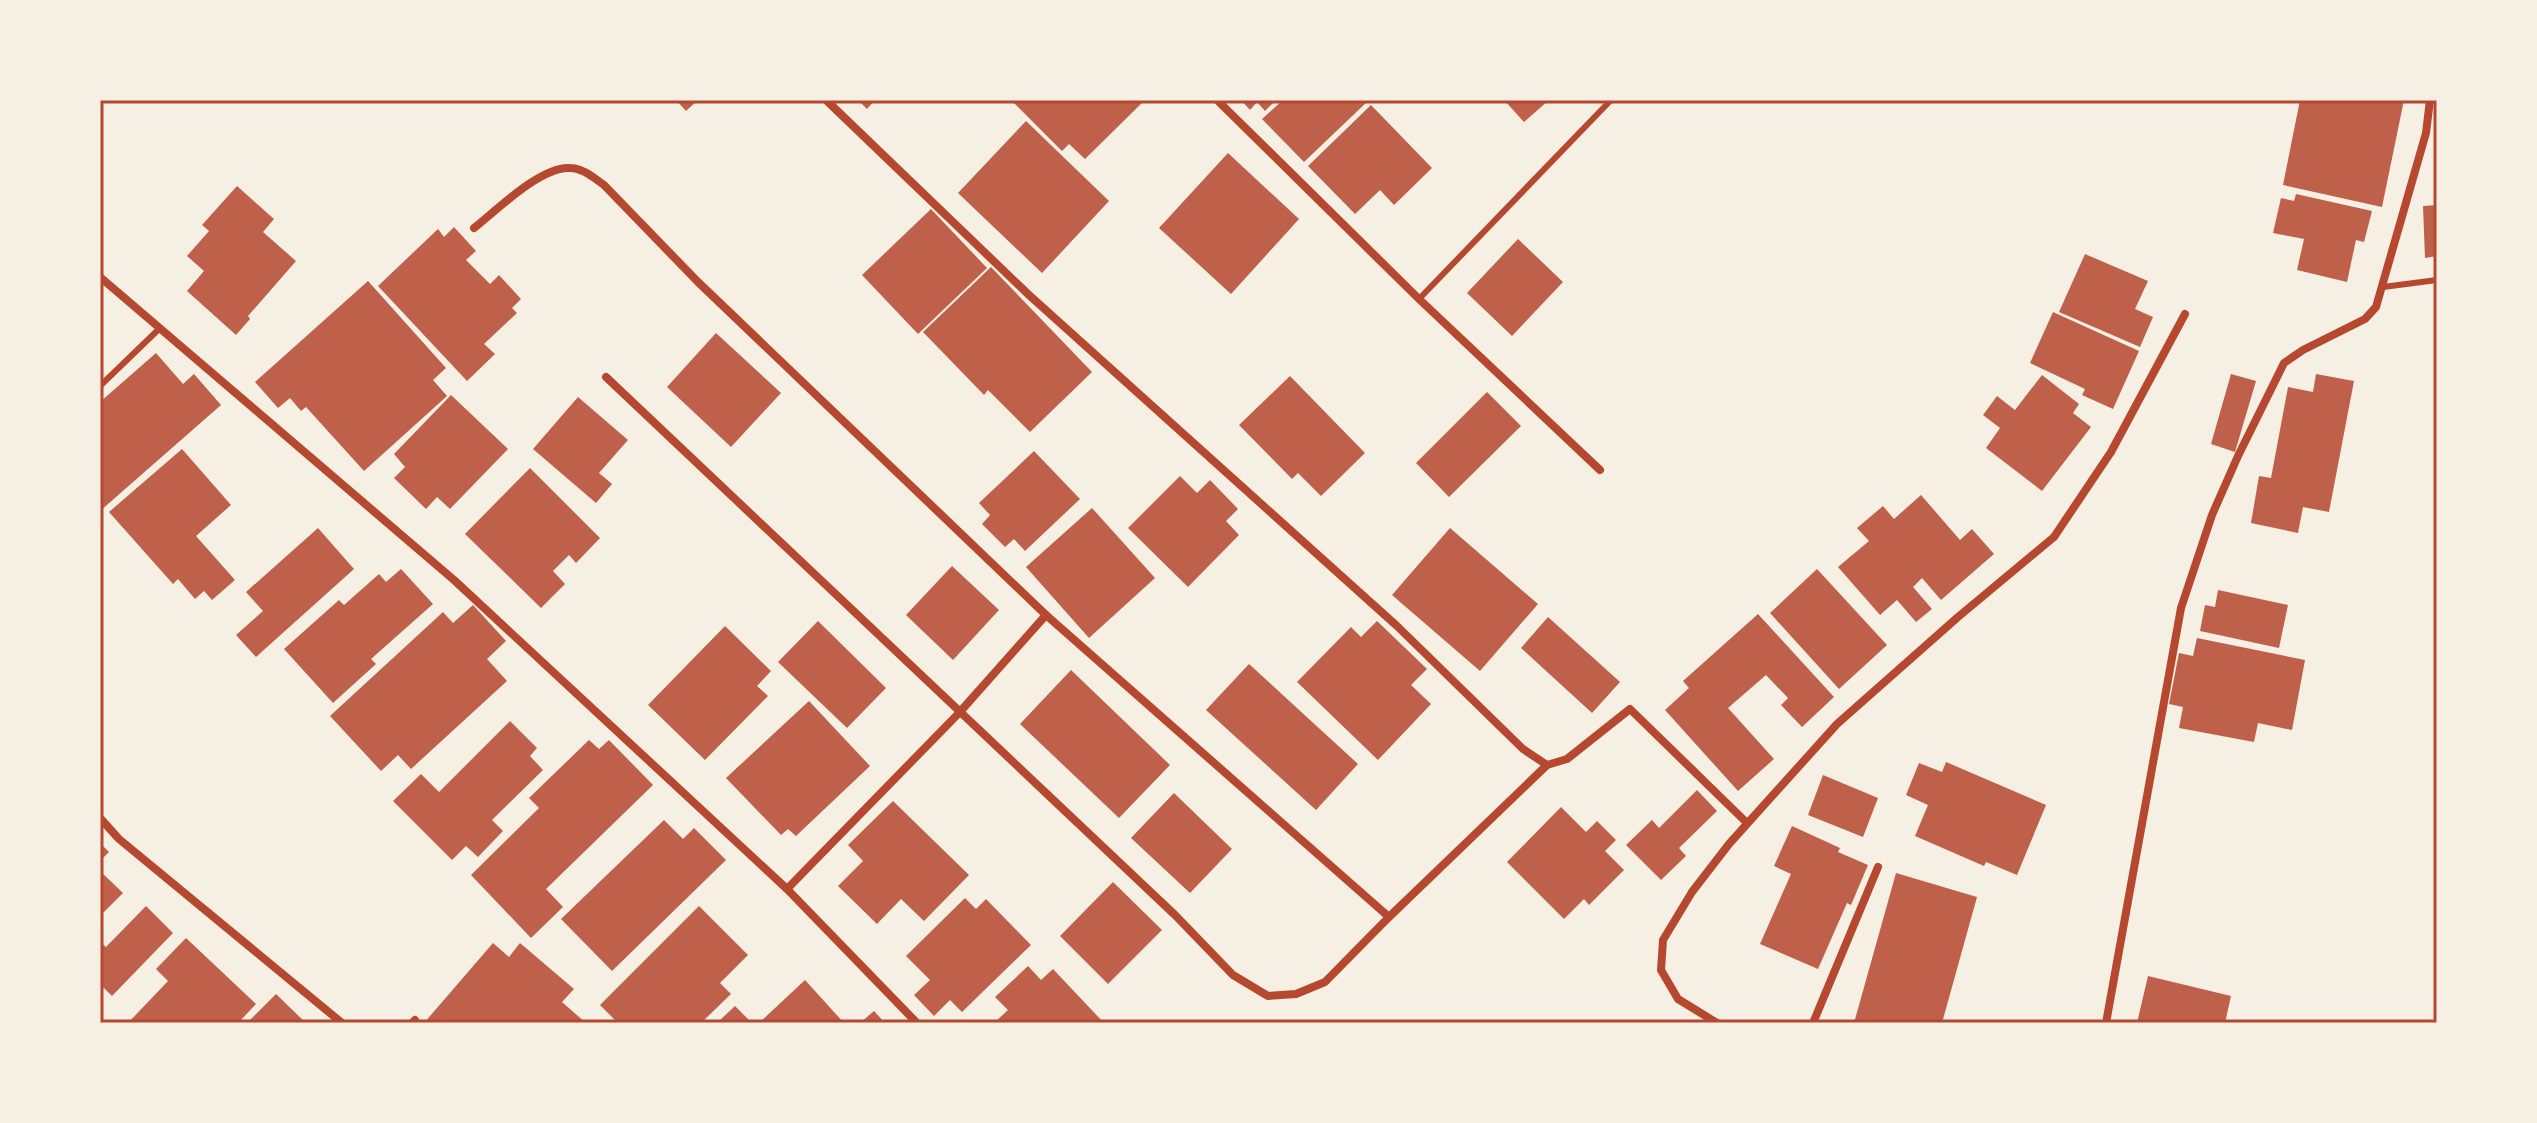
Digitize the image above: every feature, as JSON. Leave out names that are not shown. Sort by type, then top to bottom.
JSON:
[{"type":"street","points":[[826,100],[1029,295],[1397,626],[1523,749],[1547,765]]},
{"type":"street","points":[[1217,100],[1419,299],[1600,470]]},
{"type":"street","points":[[2106,1023],[2181,608],[2212,515],[2284,363],[2365,319],[2376,307],[2426,133],[2430,100]]},
{"type":"street","points":[[2426,133],[2437,130]]},
{"type":"street","points":[[474,228],[546,173],[570,167],[587,173],[604,185],[698,282],[1046,615],[1389,917]]},
{"type":"street","points":[[100,277],[454,580],[787,889],[917,1023]]},
{"type":"street","points":[[1717,1023],[1678,999],[1661,970],[1663,940],[1692,892],[1747,823],[1837,724],[2054,537],[2111,452],[2185,314]]},
{"type":"street","points":[[606,377],[1175,915],[1233,975],[1268,996],[1296,994],[1325,982],[1547,765],[1567,759],[1630,709],[1747,823]]},
{"type":"street","points":[[787,889],[959,713],[1046,615]]},
{"type":"street","points":[[100,818],[119,839],[342,1023]]},
{"type":"street","points":[[1813,1023],[1878,867]]},
{"type":"lane","points":[[1419,299],[1611,100]]},
{"type":"lane","points":[[2383,287],[2437,280]]},
{"type":"lane","points":[[100,386],[159,329]]},
{"type":"building","points":[[676,100],[698,100],[686,111]]},
{"type":"building","points":[[858,100],[875,100],[867,109]]},
{"type":"building","points":[[1011,100],[1145,100],[1085,159],[1069,144],[1062,151]]},
{"type":"building","points":[[1241,100],[1276,100],[1265,111],[1257,102],[1250,110]]},
{"type":"building","points":[[1283,100],[1369,100],[1304,162],[1262,119]]},
{"type":"building","points":[[1504,100],[1549,100],[1524,122]]},
{"type":"building","points":[[2300,100],[2404,100],[2382,207],[2283,185]]},
{"type":"building","points":[[1371,105],[1432,168],[1394,205],[1380,190],[1355,214],[1308,166]]},
{"type":"building","points":[[1026,121],[1109,201],[1042,273],[958,193]]},
{"type":"building","points":[[1228,153],[1299,219],[1231,294],[1159,228]]},
{"type":"building","points":[[237,186],[274,219],[263,232],[296,261],[248,316],[250,319],[236,335],[187,291],[204,271],[187,256],[209,231],[202,225]]},
{"type":"building","points":[[2296,194],[2372,211],[2364,242],[2356,240],[2347,282],[2297,270],[2304,239],[2273,233],[2281,198],[2294,201]]},
{"type":"building","points":[[2437,205],[2437,256],[2425,258],[2423,206]]},
{"type":"building","points":[[931,209],[987,268],[918,334],[862,275]]},
{"type":"building","points":[[454,227],[476,251],[466,260],[490,284],[499,275],[521,299],[512,308],[517,313],[484,344],[495,354],[467,381],[378,286],[438,229],[444,237]]},
{"type":"building","points":[[1518,239],[1563,282],[1512,336],[1467,293]]},
{"type":"building","points":[[2085,254],[2148,281],[2135,309],[2153,317],[2140,347],[2059,312]]},
{"type":"building","points":[[991,267],[1092,372],[1030,432],[988,390],[984,395],[923,332]]},
{"type":"building","points":[[368,281],[446,368],[433,380],[447,396],[364,471],[306,407],[301,411],[290,398],[278,408],[255,382]]},
{"type":"building","points":[[2053,312],[2139,351],[2113,409],[2082,395],[2085,389],[2030,363]]},
{"type":"building","points":[[716,333],[781,393],[731,447],[667,387]]},
{"type":"building","points":[[156,353],[183,384],[194,374],[221,405],[100,511],[100,402]]},
{"type":"building","points":[[2231,374],[2256,381],[2235,452],[2211,444]]},
{"type":"building","points":[[2316,374],[2354,381],[2329,512],[2303,507],[2298,533],[2251,523],[2259,476],[2271,478],[2288,387],[2313,392]]},
{"type":"building","points":[[2042,375],[2079,404],[2073,413],[2091,427],[2042,491],[1986,448],[2000,428],[1983,415],[1997,396],[2015,410]]},
{"type":"building","points":[[1290,376],[1365,453],[1321,496],[1298,473],[1292,479],[1239,425]]},
{"type":"building","points":[[1487,392],[1521,426],[1449,497],[1416,463]]},
{"type":"building","points":[[451,395],[508,449],[450,509],[437,497],[426,509],[394,478],[405,467],[394,454]]},
{"type":"building","points":[[578,397],[628,440],[599,473],[612,484],[596,503],[533,449]]},
{"type":"building","points":[[182,449],[231,505],[196,536],[235,580],[212,600],[204,591],[195,599],[178,579],[173,584],[109,512]]},
{"type":"building","points":[[1034,451],[1080,499],[1025,551],[1014,539],[1005,547],[982,524],[990,515],[979,503]]},
{"type":"building","points":[[530,468],[600,538],[576,563],[569,555],[553,571],[565,584],[541,608],[465,534]]},
{"type":"building","points":[[1180,476],[1197,493],[1210,480],[1238,509],[1226,521],[1239,535],[1188,587],[1128,528]]},
{"type":"building","points":[[1921,495],[1960,540],[1972,529],[1994,554],[1941,600],[1922,578],[1913,587],[1932,609],[1916,622],[1897,600],[1880,615],[1838,567],[1869,541],[1857,528],[1883,506],[1894,519]]},
{"type":"building","points":[[1092,508],[1155,578],[1089,638],[1026,567]]},
{"type":"building","points":[[318,528],[354,569],[256,657],[236,635],[263,611],[246,592]]},
{"type":"building","points":[[1450,528],[1538,604],[1480,671],[1392,595]]},
{"type":"building","points":[[952,566],[999,610],[953,660],[906,615]]},
{"type":"building","points":[[401,569],[433,604],[371,659],[376,664],[333,703],[284,649],[339,600],[344,605],[379,574],[386,582]]},
{"type":"building","points":[[1817,569],[1887,645],[1839,689],[1770,613]]},
{"type":"building","points":[[2218,590],[2288,605],[2279,648],[2200,631],[2205,605],[2215,607]]},
{"type":"building","points":[[473,605],[506,641],[487,659],[507,681],[411,769],[398,755],[381,771],[330,716],[443,612],[453,623]]},
{"type":"building","points":[[1758,614],[1834,697],[1802,727],[1781,705],[1788,698],[1766,675],[1728,708],[1774,759],[1738,791],[1665,710],[1689,688],[1683,681]]},
{"type":"building","points":[[1548,617],[1620,682],[1592,713],[1521,648]]},
{"type":"building","points":[[818,621],[886,688],[847,728],[778,662]]},
{"type":"building","points":[[1377,621],[1427,669],[1411,685],[1431,704],[1378,760],[1297,682],[1351,627],[1361,637]]},
{"type":"building","points":[[725,626],[771,671],[757,686],[768,696],[705,760],[648,705]]},
{"type":"building","points":[[2197,638],[2305,660],[2292,730],[2258,723],[2254,742],[2179,728],[2183,707],[2169,704],[2179,653],[2193,656]]},
{"type":"building","points":[[1249,664],[1358,764],[1316,810],[1206,710]]},
{"type":"building","points":[[1071,670],[1170,765],[1119,818],[1020,724]]},
{"type":"building","points":[[809,701],[870,766],[796,836],[788,829],[781,835],[726,778]]},
{"type":"building","points":[[510,721],[537,748],[530,756],[543,770],[492,820],[503,831],[478,857],[466,846],[452,860],[393,801],[421,774],[439,792]]},
{"type":"building","points":[[589,740],[599,749],[609,740],[653,785],[546,889],[563,907],[531,938],[471,875],[539,808],[529,798]]},
{"type":"building","points":[[1946,762],[2046,805],[2017,875],[1986,862],[1984,866],[1915,836],[1928,805],[1906,795],[1919,763],[1942,772]]},
{"type":"building","points":[[1823,775],[1878,798],[1863,837],[1808,815]]},
{"type":"building","points":[[1697,790],[1717,811],[1679,848],[1686,856],[1661,880],[1626,845],[1652,820],[1659,828]]},
{"type":"building","points":[[1174,793],[1232,849],[1190,893],[1131,838]]},
{"type":"building","points":[[893,801],[969,875],[924,921],[901,899],[877,924],[838,886],[863,861],[848,845]]},
{"type":"building","points":[[1561,807],[1586,832],[1597,821],[1616,840],[1605,851],[1624,870],[1589,905],[1584,899],[1564,919],[1507,862]]},
{"type":"building","points":[[664,820],[683,839],[694,828],[726,860],[612,971],[561,919]]},
{"type":"building","points":[[1792,826],[1868,865],[1851,905],[1847,903],[1818,969],[1760,944],[1791,874],[1774,866]]},
{"type":"building","points":[[100,843],[109,852],[100,861]]},
{"type":"building","points":[[100,871],[123,893],[100,916]]},
{"type":"building","points":[[1896,873],[1977,897],[1942,1023],[1854,1023]]},
{"type":"building","points":[[1113,882],[1162,930],[1108,984],[1060,936]]},
{"type":"building","points":[[965,898],[976,909],[986,899],[1031,945],[962,1012],[950,1000],[934,1016],[914,995],[930,980],[906,956]]},
{"type":"building","points":[[146,906],[173,933],[112,996],[100,984],[100,942],[106,947]]},
{"type":"building","points":[[699,906],[748,955],[720,983],[731,994],[701,1023],[618,1023],[600,1005]]},
{"type":"building","points":[[186,938],[256,1004],[238,1023],[128,1023],[168,981],[156,969]]},
{"type":"building","points":[[493,943],[509,957],[520,943],[574,989],[562,1002],[586,1023],[424,1023]]},
{"type":"building","points":[[1028,966],[1041,980],[1053,969],[1104,1023],[994,1023],[1008,1010],[995,997]]},
{"type":"building","points":[[2148,976],[2231,996],[2225,1023],[2137,1023]]},
{"type":"building","points":[[805,980],[844,1023],[759,1023]]},
{"type":"building","points":[[276,994],[306,1023],[247,1023]]},
{"type":"building","points":[[735,1006],[752,1023],[717,1023]]},
{"type":"building","points":[[874,1011],[885,1023],[860,1023]]}]
